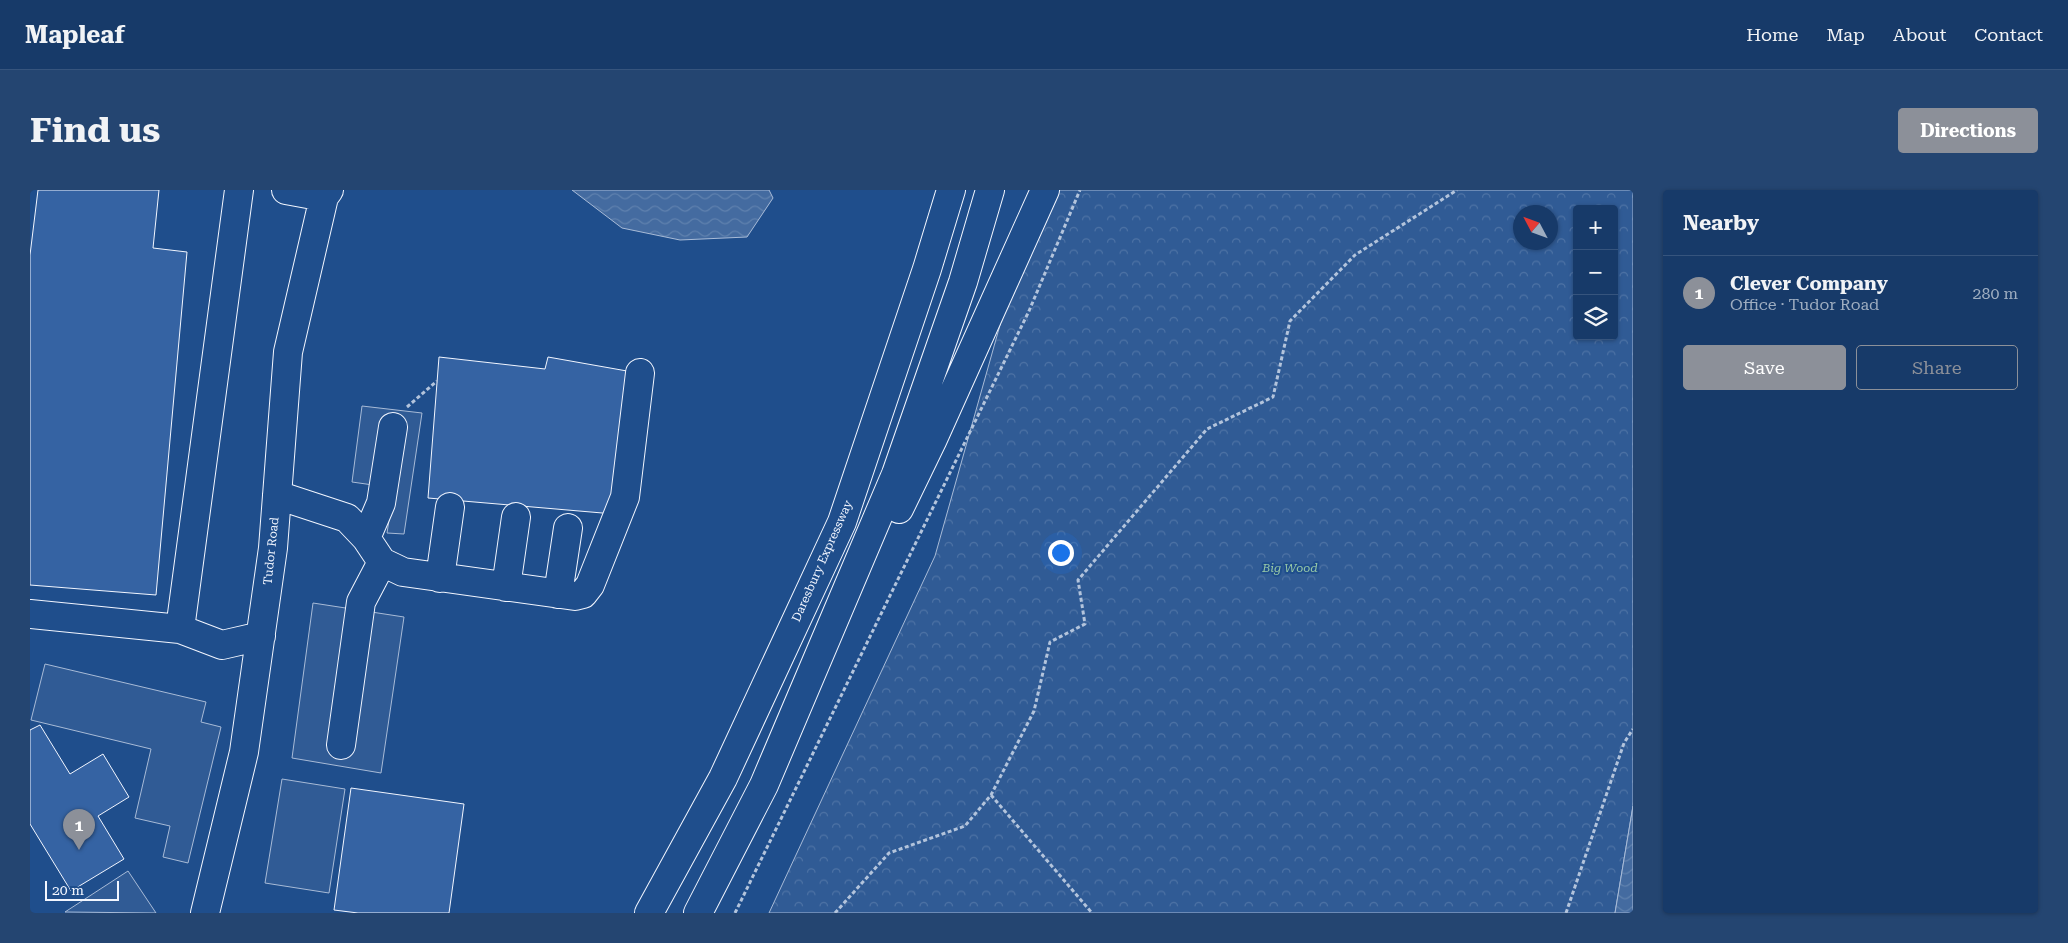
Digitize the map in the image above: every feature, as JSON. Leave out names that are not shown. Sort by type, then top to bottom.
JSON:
[{"type":"main road","points":[[180,629],[239,190]]},
{"type":"main road","points":[[286,190],[326,193]]},
{"type":"main road","name":"Daresbury Expressway","points":[[650,913],[723,778],[842,522],[928,269],[951,190]]},
{"type":"main road","points":[[764,785],[896,474],[963,282],[990,190]]},
{"type":"main road","points":[[698,913],[764,785],[932,441],[1045,190]]},
{"type":"main road","name":"Tudor Road","points":[[205,913],[244,752],[261,636],[277,495],[288,352],[326,193]]},
{"type":"main road","points":[[277,495],[340,514],[347,518],[366,538],[382,562],[403,572],[558,594],[575,596],[583,594],[590,585],[621,511],[628,483],[640,373]]},
{"type":"main road","points":[[366,538],[381,503],[398,419]]},
{"type":"main road","points":[[440,578],[450,506]]},
{"type":"main road","points":[[506,587],[516,517]]},
{"type":"main road","points":[[558,594],[568,528]]},
{"type":"main road","points":[[341,745],[361,602],[382,562]]},
{"type":"main road","points":[[30,614],[180,629],[222,645],[261,636]]},
{"type":"path","points":[[736,913],[1028,311],[1080,190]]},
{"type":"path","points":[[835,913],[889,853],[965,826],[991,795],[1034,711],[1050,642],[1085,624],[1078,580],[1207,429],[1273,398],[1290,321],[1355,255],[1457,190]]},
{"type":"path","points":[[398,419],[437,381]]},
{"type":"path","points":[[1566,913],[1624,743],[1633,729]]},
{"type":"path","points":[[991,795],[1092,913]]},
{"type":"green space","name":"Big Wood","points":[[1038,190],[1633,190],[1633,806],[1615,913],[769,913],[935,556]]},
{"type":"shaded area","points":[[362,406],[422,413],[404,534],[387,533],[394,488],[352,482]]},
{"type":"shaded area","points":[[313,603],[404,617],[381,773],[292,758]]},
{"type":"shaded area","points":[[45,664],[206,702],[201,722],[221,727],[188,863],[163,857],[170,826],[135,818],[151,749],[31,720]]},
{"type":"shaded area","points":[[282,779],[345,789],[329,893],[265,883]]},
{"type":"shaded area","points":[[128,871],[156,913],[65,912]]},
{"type":"water","points":[[572,190],[769,190],[773,198],[747,237],[680,240],[622,228]]},
{"type":"water","points":[[1633,806],[1633,913],[1615,913]]},
{"type":"building","points":[[38,190],[159,190],[153,248],[187,252],[156,595],[30,585],[30,255]]},
{"type":"building","points":[[439,357],[545,369],[548,357],[627,371],[614,514],[428,498]]},
{"type":"building","points":[[40,725],[70,774],[103,754],[129,797],[98,816],[124,859],[71,891],[30,824],[30,730]]},
{"type":"building","points":[[351,788],[464,804],[449,913],[358,913],[334,910]]},
{"type":"place","name":"Clever Company","points":[[79,850]]}]
